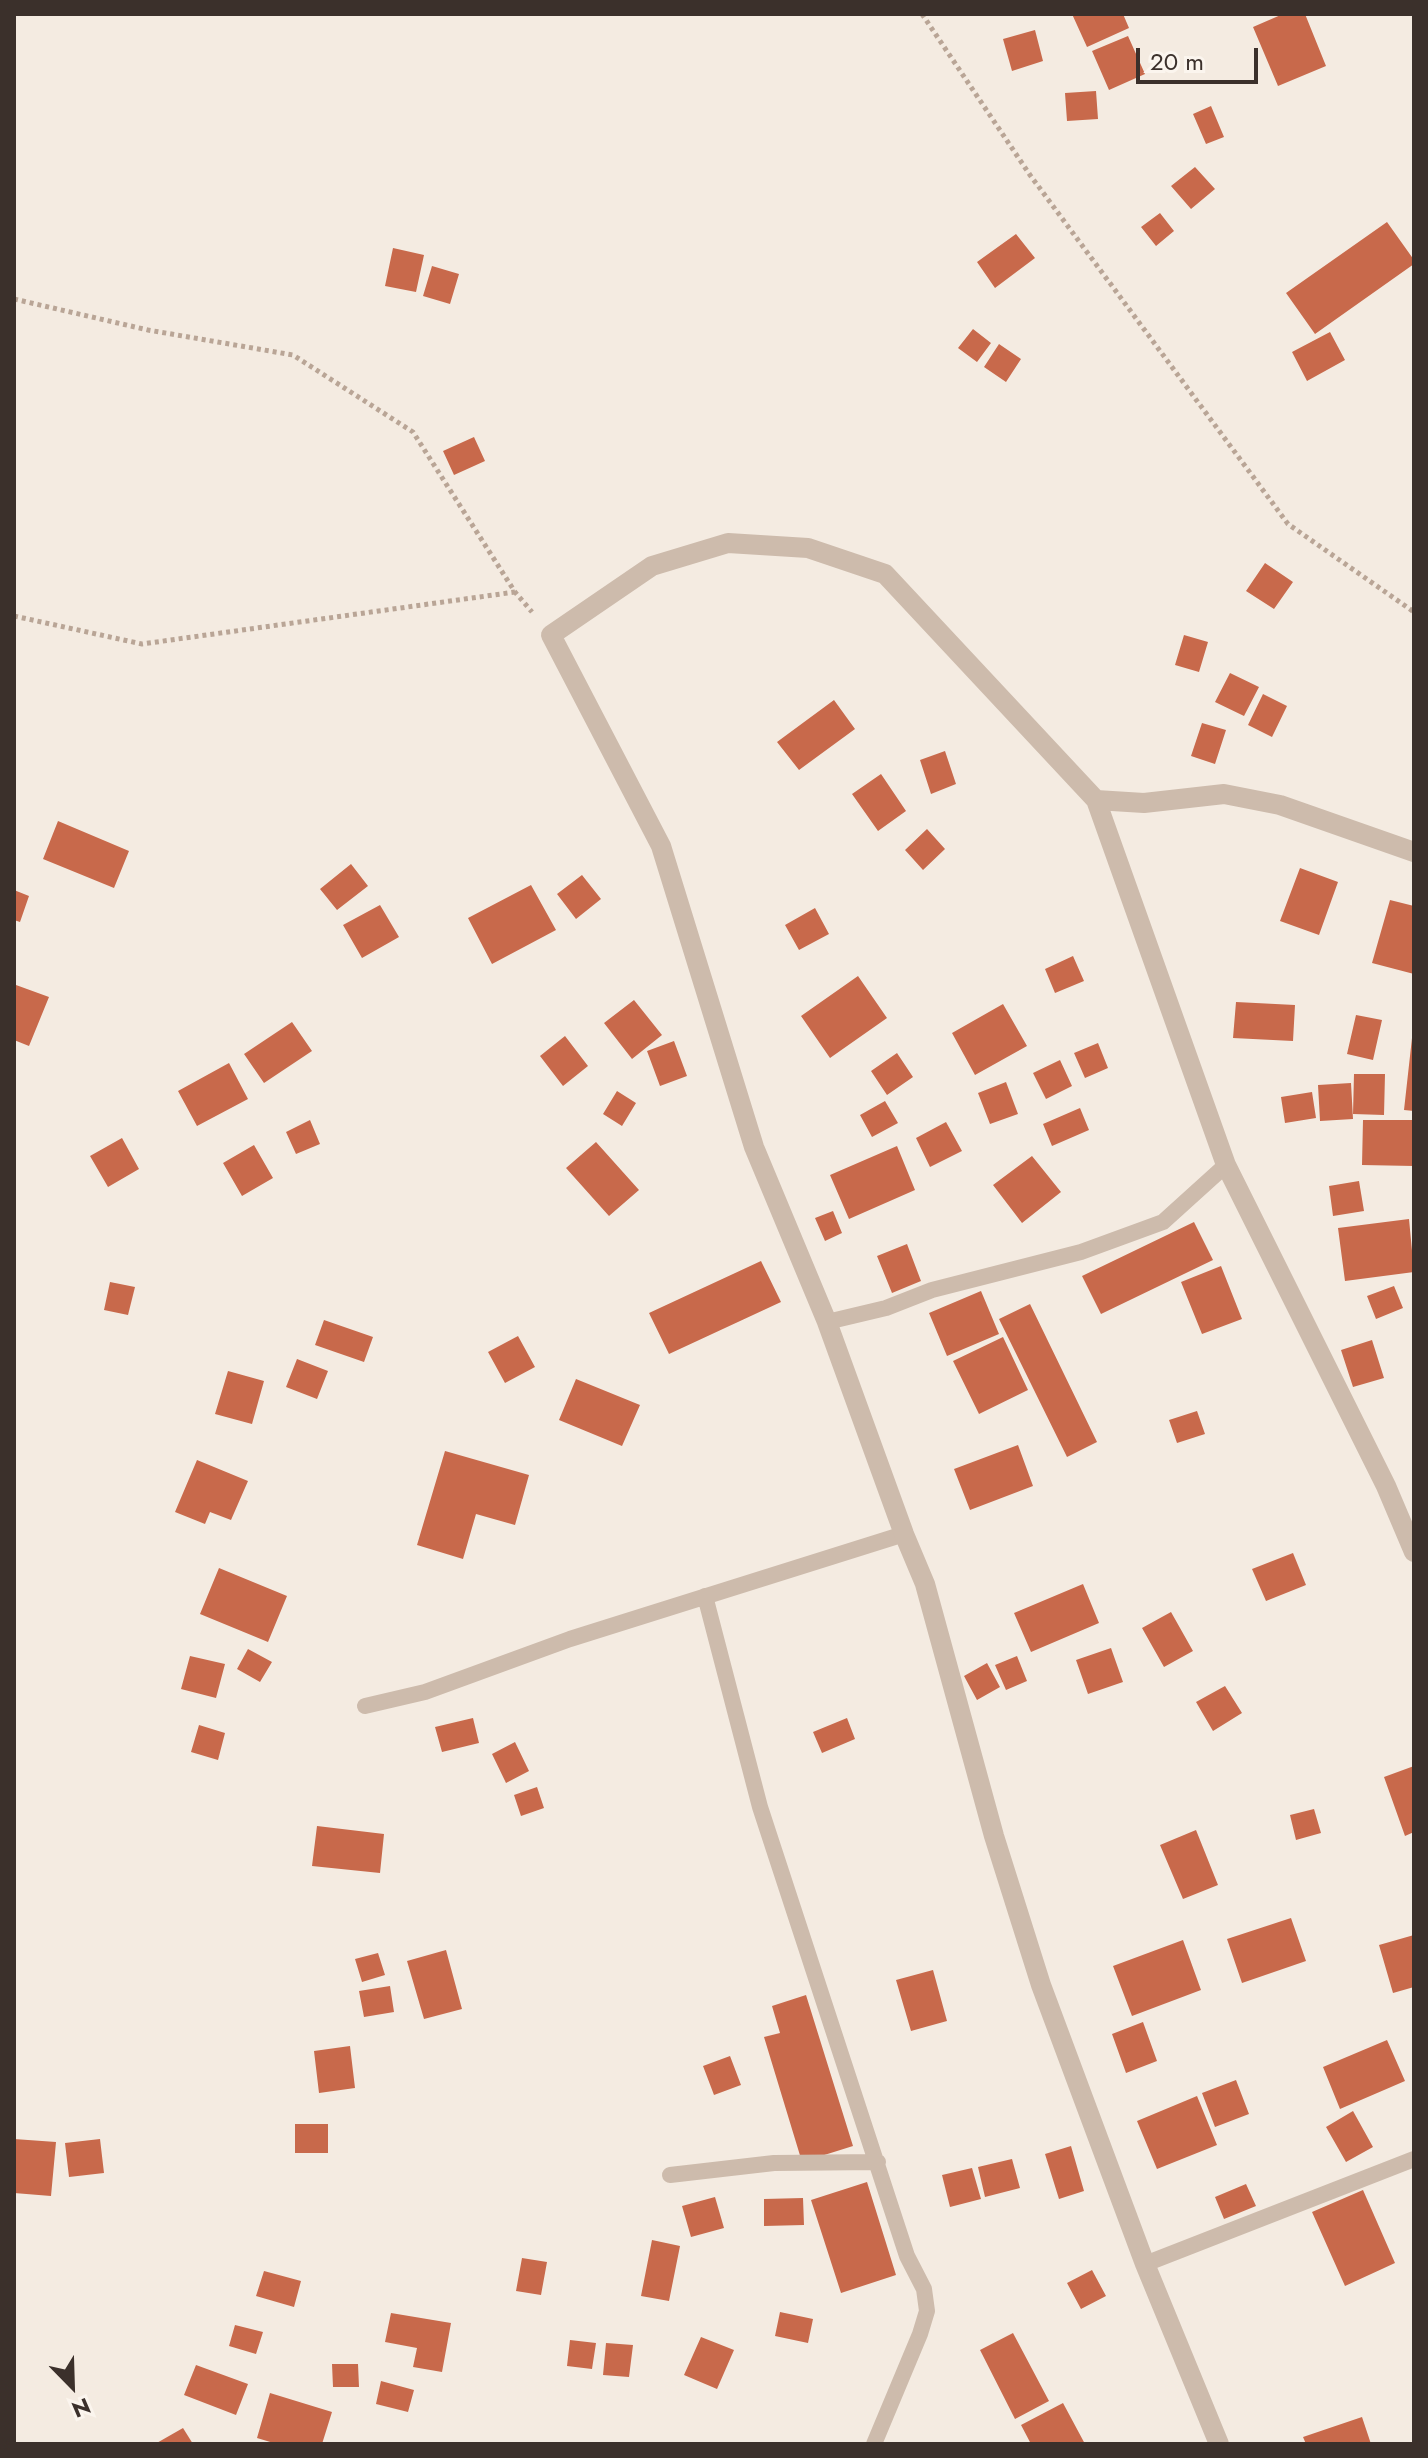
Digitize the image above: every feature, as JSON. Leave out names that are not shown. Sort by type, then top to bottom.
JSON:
[{"type":"street","points":[[1219,2444],[1145,2264],[1041,1985],[994,1836],[925,1584],[827,1322],[754,1147],[661,846],[551,635],[652,566],[728,543],[808,548],[885,574],[1096,800],[1226,1165],[1386,1486],[1414,1552]]},
{"type":"street","points":[[1096,800],[1144,803],[1224,794],[1280,805],[1414,852]]},
{"type":"lane","points":[[827,1322],[886,1308],[932,1290],[1081,1252],[1163,1222],[1226,1165]]},
{"type":"lane","points":[[365,1706],[425,1692],[570,1639],[904,1534]]},
{"type":"lane","points":[[705,1596],[760,1807],[907,2256],[924,2289],[927,2311],[920,2334],[874,2444]]},
{"type":"lane","points":[[1145,2264],[1414,2159]]},
{"type":"lane","points":[[670,2175],[774,2163],[878,2162]]},
{"type":"path","points":[[922,14],[1030,175],[1288,524],[1414,612]]},
{"type":"path","points":[[14,299],[148,330],[293,355],[413,432],[515,592],[142,644],[14,616]]},
{"type":"building","points":[[1072,14],[1123,14],[1129,28],[1087,47]]},
{"type":"building","points":[[1283,14],[1305,14],[1326,66],[1278,86],[1253,27]]},
{"type":"building","points":[[1035,30],[1043,61],[1012,71],[1003,39]]},
{"type":"building","points":[[1128,36],[1145,74],[1109,90],[1092,51]]},
{"type":"building","points":[[1096,91],[1098,119],[1067,121],[1065,93]]},
{"type":"building","points":[[1211,106],[1224,137],[1206,144],[1193,114]]},
{"type":"building","points":[[1195,167],[1215,189],[1191,209],[1171,186]]},
{"type":"building","points":[[1160,213],[1174,231],[1156,246],[1141,227]]},
{"type":"building","points":[[1387,222],[1414,264],[1315,334],[1286,293]]},
{"type":"building","points":[[1016,234],[1035,258],[995,288],[977,262]]},
{"type":"building","points":[[393,248],[424,255],[416,292],[385,286]]},
{"type":"building","points":[[432,266],[459,274],[450,304],[423,296]]},
{"type":"building","points":[[973,329],[991,343],[977,362],[958,348]]},
{"type":"building","points":[[1330,332],[1345,360],[1307,381],[1292,352]]},
{"type":"building","points":[[999,344],[1021,359],[1006,382],[984,367]]},
{"type":"building","points":[[474,437],[485,461],[454,475],[443,451]]},
{"type":"building","points":[[1265,563],[1293,582],[1274,609],[1246,591]]},
{"type":"building","points":[[1184,635],[1208,642],[1199,672],[1175,665]]},
{"type":"building","points":[[1230,673],[1259,687],[1244,716],[1215,702]]},
{"type":"building","points":[[1263,694],[1287,706],[1272,737],[1248,725]]},
{"type":"building","points":[[834,700],[855,729],[799,770],[777,742]]},
{"type":"building","points":[[1202,723],[1226,730],[1215,764],[1191,756]]},
{"type":"building","points":[[945,751],[956,784],[931,794],[920,760]]},
{"type":"building","points":[[881,774],[906,811],[878,831],[852,794]]},
{"type":"building","points":[[58,821],[129,851],[114,888],[43,859]]},
{"type":"building","points":[[927,829],[945,849],[923,870],[905,850]]},
{"type":"building","points":[[351,864],[368,886],[337,910],[320,889]]},
{"type":"building","points":[[1300,868],[1338,882],[1319,935],[1280,921]]},
{"type":"building","points":[[582,875],[601,899],[576,919],[557,894]]},
{"type":"building","points":[[531,885],[556,930],[492,964],[468,918]]},
{"type":"building","points":[[14,890],[29,896],[20,922],[14,920]]},
{"type":"building","points":[[1390,900],[1414,906],[1414,974],[1372,963]]},
{"type":"building","points":[[380,905],[399,937],[362,958],[343,925]]},
{"type":"building","points":[[815,908],[829,934],[799,950],[785,925]]},
{"type":"building","points":[[1073,956],[1084,981],[1055,993],[1045,969]]},
{"type":"building","points":[[858,976],[887,1018],[830,1058],[801,1016]]},
{"type":"building","points":[[16,985],[49,997],[29,1046],[14,1040]]},
{"type":"building","points":[[634,1000],[662,1035],[632,1059],[604,1023]]},
{"type":"building","points":[[1236,1002],[1295,1005],[1293,1041],[1233,1038]]},
{"type":"building","points":[[1003,1004],[1027,1046],[975,1075],[952,1033]]},
{"type":"building","points":[[1356,1015],[1382,1020],[1373,1060],[1347,1054]]},
{"type":"building","points":[[292,1022],[312,1051],[264,1083],[244,1054]]},
{"type":"building","points":[[565,1036],[588,1066],[563,1086],[540,1056]]},
{"type":"building","points":[[1414,1038],[1414,1111],[1404,1110]]},
{"type":"building","points":[[674,1041],[687,1076],[660,1086],[647,1051]]},
{"type":"building","points":[[1098,1043],[1108,1068],[1085,1078],[1074,1053]]},
{"type":"building","points":[[897,1053],[913,1077],[887,1095],[871,1071]]},
{"type":"building","points":[[1060,1060],[1072,1086],[1046,1099],[1033,1073]]},
{"type":"building","points":[[229,1063],[248,1099],[197,1126],[178,1091]]},
{"type":"building","points":[[1354,1074],[1385,1074],[1384,1115],[1353,1114]]},
{"type":"building","points":[[1006,1082],[1018,1114],[990,1124],[978,1093]]},
{"type":"building","points":[[1351,1083],[1353,1119],[1320,1121],[1318,1085]]},
{"type":"building","points":[[617,1091],[636,1103],[622,1126],[603,1114]]},
{"type":"building","points":[[1312,1092],[1316,1118],[1285,1123],[1281,1097]]},
{"type":"building","points":[[885,1101],[898,1123],[872,1137],[860,1115]]},
{"type":"building","points":[[1080,1108],[1089,1130],[1052,1146],[1043,1124]]},
{"type":"building","points":[[310,1120],[320,1144],[296,1154],[286,1132]]},
{"type":"building","points":[[1363,1120],[1414,1120],[1414,1166],[1362,1165]]},
{"type":"building","points":[[946,1122],[962,1151],[930,1167],[916,1138]]},
{"type":"building","points":[[122,1138],[139,1169],[108,1187],[90,1156]]},
{"type":"building","points":[[596,1142],[639,1190],[609,1216],[566,1168]]},
{"type":"building","points":[[254,1145],[273,1178],[242,1196],[223,1163]]},
{"type":"building","points":[[897,1146],[915,1190],[849,1219],[830,1175]]},
{"type":"building","points":[[1032,1156],[1061,1192],[1022,1223],[993,1185]]},
{"type":"building","points":[[1359,1181],[1364,1211],[1333,1216],[1329,1186]]},
{"type":"building","points":[[833,1211],[842,1233],[825,1241],[815,1218]]},
{"type":"building","points":[[1409,1219],[1414,1272],[1345,1281],[1338,1228]]},
{"type":"building","points":[[1194,1222],[1213,1260],[1101,1314],[1082,1276]]},
{"type":"building","points":[[907,1244],[921,1281],[892,1293],[877,1256]]},
{"type":"building","points":[[761,1261],[781,1302],[669,1354],[649,1313]]},
{"type":"building","points":[[1221,1266],[1242,1319],[1202,1334],[1181,1282]]},
{"type":"building","points":[[110,1282],[135,1287],[128,1315],[104,1310]]},
{"type":"building","points":[[1394,1286],[1403,1308],[1376,1319],[1367,1296]]},
{"type":"building","points":[[981,1291],[999,1334],[947,1356],[929,1313]]},
{"type":"building","points":[[1030,1304],[1097,1442],[1067,1457],[999,1319]]},
{"type":"building","points":[[324,1320],[373,1337],[364,1362],[315,1345]]},
{"type":"building","points":[[518,1336],[535,1367],[505,1383],[488,1352]]},
{"type":"building","points":[[1003,1337],[1028,1390],[979,1414],[953,1361]]},
{"type":"building","points":[[1372,1340],[1384,1378],[1353,1387],[1341,1350]]},
{"type":"building","points":[[297,1359],[328,1371],[317,1399],[286,1387]]},
{"type":"building","points":[[228,1371],[264,1381],[252,1424],[215,1414]]},
{"type":"building","points":[[576,1379],[640,1405],[622,1446],[559,1420]]},
{"type":"building","points":[[1197,1411],[1205,1434],[1177,1443],[1169,1420]]},
{"type":"building","points":[[1018,1445],[1033,1486],[970,1510],[954,1469]]},
{"type":"building","points":[[445,1451],[529,1475],[515,1525],[476,1514],[463,1559],[417,1545]]},
{"type":"building","points":[[197,1460],[248,1481],[231,1520],[210,1512],[205,1524],[175,1512]]},
{"type":"building","points":[[1293,1553],[1306,1585],[1266,1601],[1252,1569]]},
{"type":"building","points":[[219,1568],[287,1596],[268,1642],[200,1614]]},
{"type":"building","points":[[1083,1584],[1099,1623],[1031,1652],[1014,1613]]},
{"type":"building","points":[[1171,1612],[1193,1651],[1164,1667],[1142,1628]]},
{"type":"building","points":[[1111,1648],[1123,1682],[1088,1694],[1076,1660]]},
{"type":"building","points":[[248,1649],[272,1662],[260,1682],[237,1669]]},
{"type":"building","points":[[190,1656],[225,1664],[216,1698],[181,1689]]},
{"type":"building","points":[[1017,1656],[1027,1681],[1006,1690],[995,1665]]},
{"type":"building","points":[[987,1663],[1000,1687],[977,1700],[964,1676]]},
{"type":"building","points":[[1225,1686],[1242,1713],[1213,1731],[1196,1702]]},
{"type":"building","points":[[473,1718],[479,1743],[442,1752],[435,1727]]},
{"type":"building","points":[[847,1718],[855,1739],[822,1753],[813,1732]]},
{"type":"building","points":[[199,1725],[225,1733],[218,1760],[191,1752]]},
{"type":"building","points":[[515,1742],[529,1771],[506,1783],[492,1754]]},
{"type":"building","points":[[1414,1766],[1414,1832],[1405,1836],[1384,1777]]},
{"type":"building","points":[[537,1787],[544,1808],[521,1816],[514,1795]]},
{"type":"building","points":[[1314,1809],[1321,1833],[1296,1840],[1290,1815]]},
{"type":"building","points":[[317,1826],[384,1834],[380,1873],[312,1866]]},
{"type":"building","points":[[1196,1830],[1218,1885],[1183,1899],[1160,1845]]},
{"type":"building","points":[[1291,1918],[1306,1961],[1242,1983],[1227,1939]]},
{"type":"building","points":[[1414,1935],[1414,1987],[1393,1993],[1379,1945]]},
{"type":"building","points":[[1183,1940],[1201,1990],[1132,2016],[1113,1966]]},
{"type":"building","points":[[446,1950],[462,2009],[424,2019],[407,1961]]},
{"type":"building","points":[[378,1953],[385,1975],[362,1982],[355,1959]]},
{"type":"building","points":[[933,1970],[947,2021],[911,2031],[896,1980]]},
{"type":"building","points":[[390,1986],[394,2012],[364,2017],[359,1991]]},
{"type":"building","points":[[806,1995],[853,2146],[802,2162],[764,2037],[780,2033],[772,2006]]},
{"type":"building","points":[[1143,2022],[1157,2061],[1126,2073],[1112,2034]]},
{"type":"building","points":[[1387,2040],[1405,2081],[1340,2109],[1323,2067]]},
{"type":"building","points":[[350,2046],[355,2088],[319,2093],[314,2051]]},
{"type":"building","points":[[730,2056],[741,2085],[714,2095],[703,2066]]},
{"type":"building","points":[[1236,2080],[1249,2114],[1215,2127],[1202,2093]]},
{"type":"building","points":[[1197,2096],[1217,2145],[1157,2169],[1137,2121]]},
{"type":"building","points":[[1353,2111],[1373,2147],[1346,2162],[1326,2127]]},
{"type":"building","points":[[295,2124],[328,2124],[328,2153],[295,2153]]},
{"type":"building","points":[[14,2139],[56,2142],[51,2196],[14,2193]]},
{"type":"building","points":[[100,2139],[104,2173],[69,2177],[65,2143]]},
{"type":"building","points":[[1071,2146],[1084,2191],[1059,2199],[1045,2154]]},
{"type":"building","points":[[1012,2159],[1020,2188],[985,2197],[978,2167]]},
{"type":"building","points":[[972,2168],[981,2199],[950,2207],[942,2175]]},
{"type":"building","points":[[867,2182],[896,2275],[841,2293],[811,2200]]},
{"type":"building","points":[[1246,2184],[1256,2206],[1224,2219],[1215,2197]]},
{"type":"building","points":[[1363,2190],[1395,2263],[1345,2286],[1312,2212]]},
{"type":"building","points":[[715,2197],[724,2228],[691,2237],[682,2206]]},
{"type":"building","points":[[803,2198],[804,2225],[764,2226],[764,2199]]},
{"type":"building","points":[[652,2240],[680,2246],[669,2301],[641,2296]]},
{"type":"building","points":[[522,2258],[547,2262],[541,2295],[516,2291]]},
{"type":"building","points":[[1092,2270],[1106,2296],[1081,2309],[1067,2283]]},
{"type":"building","points":[[264,2271],[301,2281],[294,2307],[256,2296]]},
{"type":"building","points":[[780,2312],[813,2319],[808,2343],[775,2336]]},
{"type":"building","points":[[391,2313],[451,2323],[442,2372],[413,2367],[417,2348],[385,2342]]},
{"type":"building","points":[[235,2325],[263,2332],[256,2354],[229,2346]]},
{"type":"building","points":[[1013,2333],[1049,2401],[1015,2419],[980,2350]]},
{"type":"building","points":[[701,2337],[734,2350],[717,2389],[684,2375]]},
{"type":"building","points":[[570,2340],[596,2343],[592,2369],[567,2366]]},
{"type":"building","points":[[606,2343],[633,2345],[629,2377],[603,2375]]},
{"type":"building","points":[[332,2364],[358,2364],[359,2387],[333,2387]]},
{"type":"building","points":[[196,2365],[248,2384],[236,2415],[184,2395]]},
{"type":"building","points":[[381,2381],[414,2390],[408,2412],[376,2404]]},
{"type":"building","points":[[270,2393],[332,2412],[322,2444],[277,2444],[257,2438]]},
{"type":"building","points":[[1063,2403],[1085,2444],[1031,2444],[1021,2425]]},
{"type":"building","points":[[1362,2417],[1371,2444],[1306,2444],[1303,2437]]},
{"type":"building","points":[[183,2428],[193,2444],[155,2444]]}]
